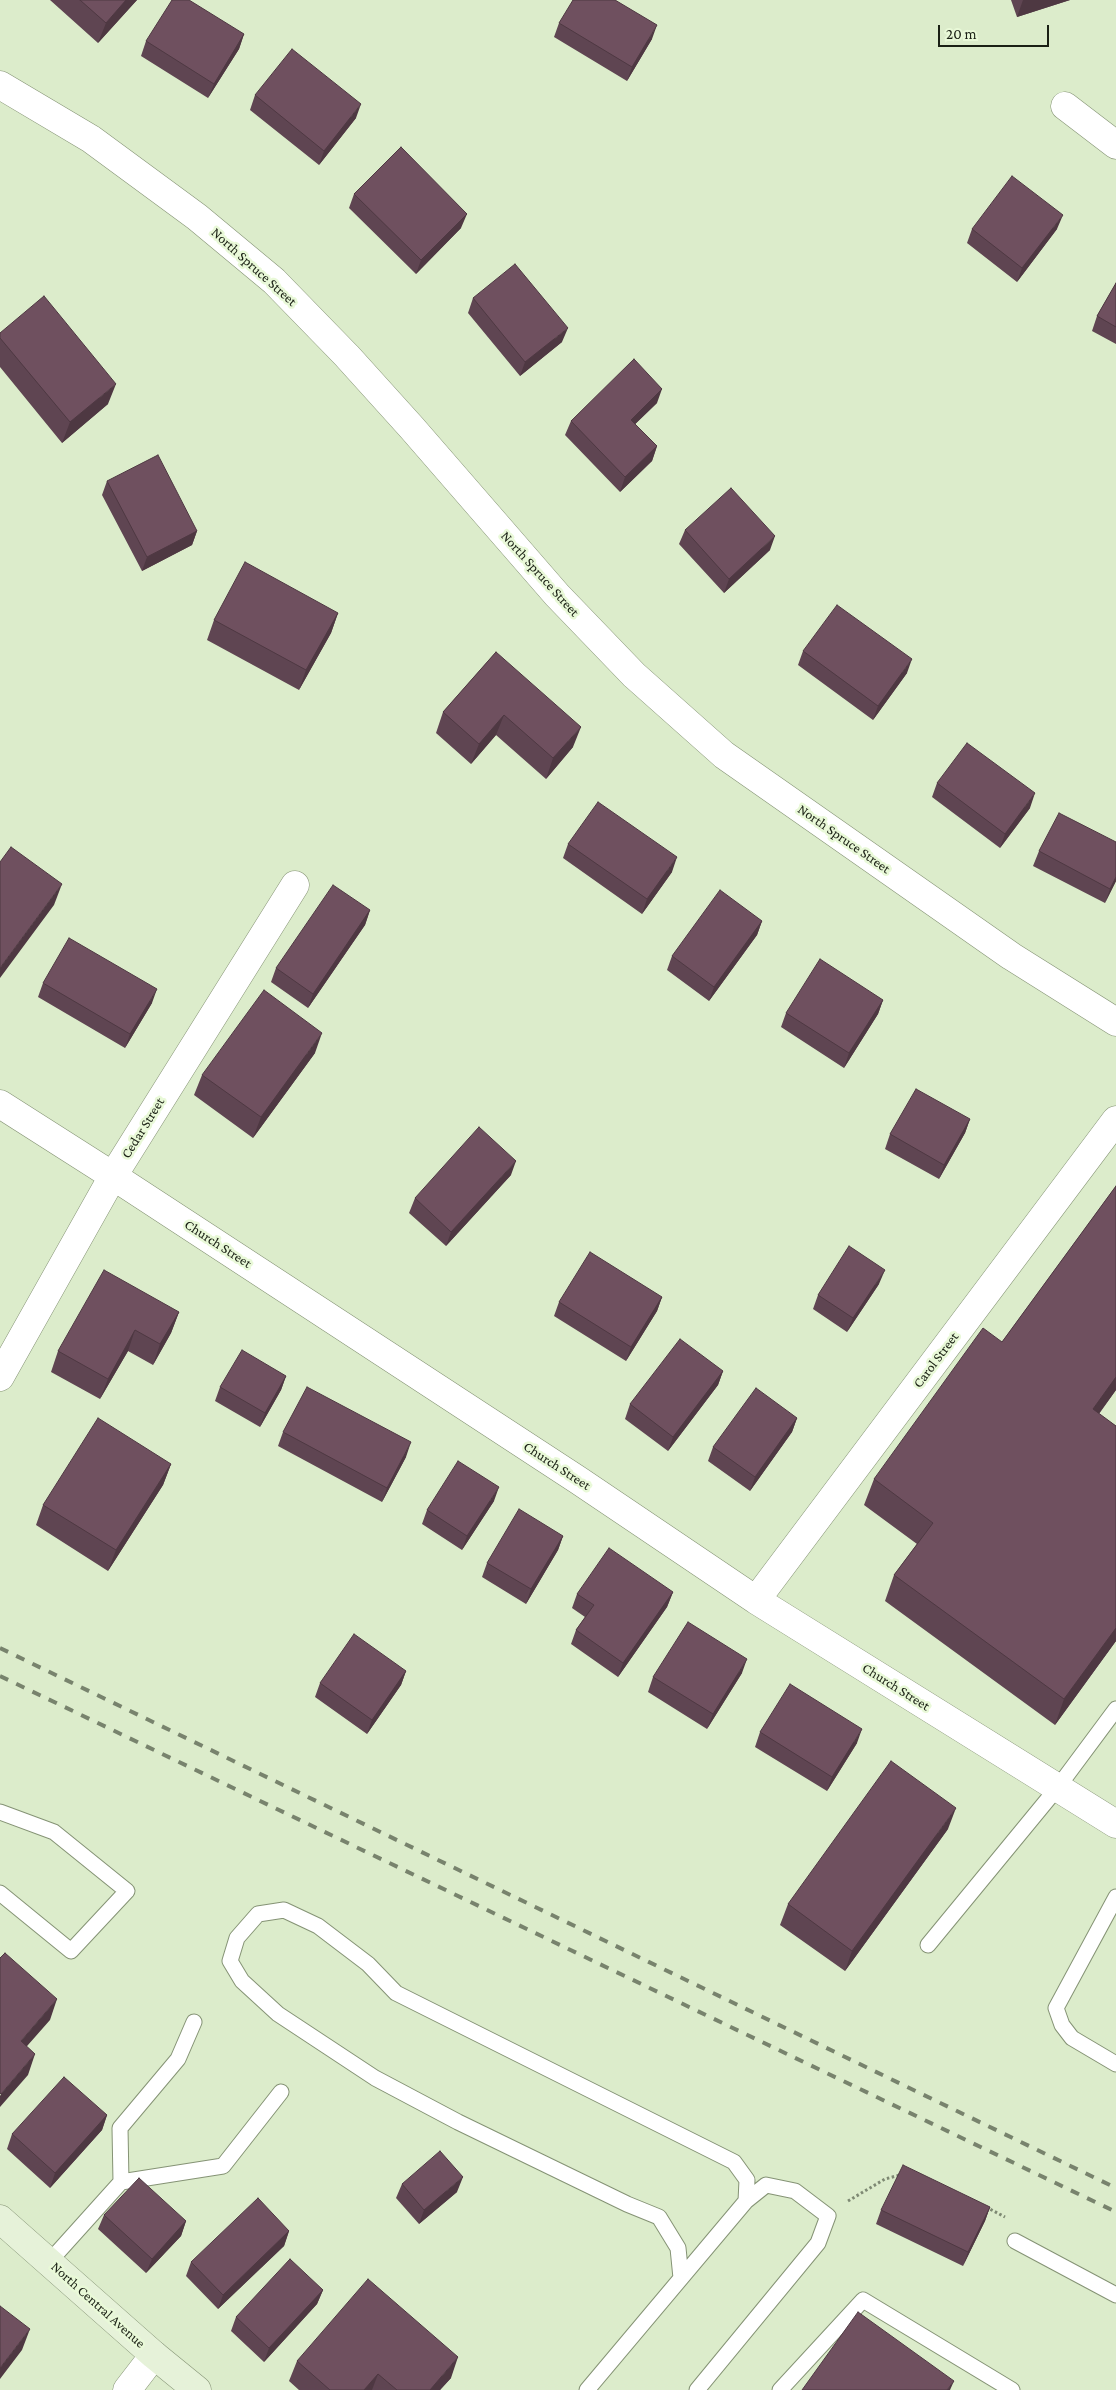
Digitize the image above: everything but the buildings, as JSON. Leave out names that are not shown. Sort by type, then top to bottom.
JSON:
[{"type":"main road","name":"North Central Avenue","points":[[0,2219],[154,2355],[197,2390]]},
{"type":"street","name":"North Spruce Street","points":[[0,84],[91,139],[197,217],[274,281],[347,356],[563,601],[634,675],[724,754],[1010,956],[1116,1022]]},
{"type":"street","points":[[1065,106],[1116,145]]},
{"type":"street","name":"Cedar Street","points":[[0,1377],[114,1176],[295,885]]},
{"type":"street","name":"Church Street","points":[[0,1104],[114,1176],[578,1480],[756,1600],[1116,1824]]},
{"type":"street","name":"Carol Street","points":[[756,1600],[1116,1120]]},
{"type":"street","points":[[127,2390],[154,2355]]},
{"type":"lane","points":[[928,1945],[1058,1787],[1116,1709]]},
{"type":"lane","points":[[0,1812],[54,1832],[127,1891],[71,1951],[0,1893]]},
{"type":"lane","points":[[1116,1897],[1056,2008],[1062,2025],[1072,2038],[1116,2064]]},
{"type":"lane","points":[[682,2278],[678,2248],[659,2217],[627,2204],[475,2131],[375,2078],[278,2014],[242,1981],[230,1961],[237,1938],[258,1914],[284,1910],[318,1926],[368,1964],[396,1993],[734,2162],[747,2180],[746,2201]]},
{"type":"lane","points":[[121,2182],[120,2128],[178,2059],[194,2022]]},
{"type":"lane","points":[[49,2262],[121,2182],[223,2166],[282,2092]]},
{"type":"lane","points":[[587,2390],[746,2201],[766,2185],[795,2192],[828,2216],[818,2243],[697,2390]]},
{"type":"lane","points":[[1015,2241],[1116,2295]]},
{"type":"lane","points":[[780,2390],[863,2300],[1012,2390]]},
{"type":"path","points":[[828,2216],[856,2195],[885,2179],[909,2174]]},
{"type":"path","points":[[985,2206],[1010,2219]]},
{"type":"railway","points":[[0,1648],[1116,2188]]},
{"type":"railway","points":[[0,1676],[1116,2212]]}]
